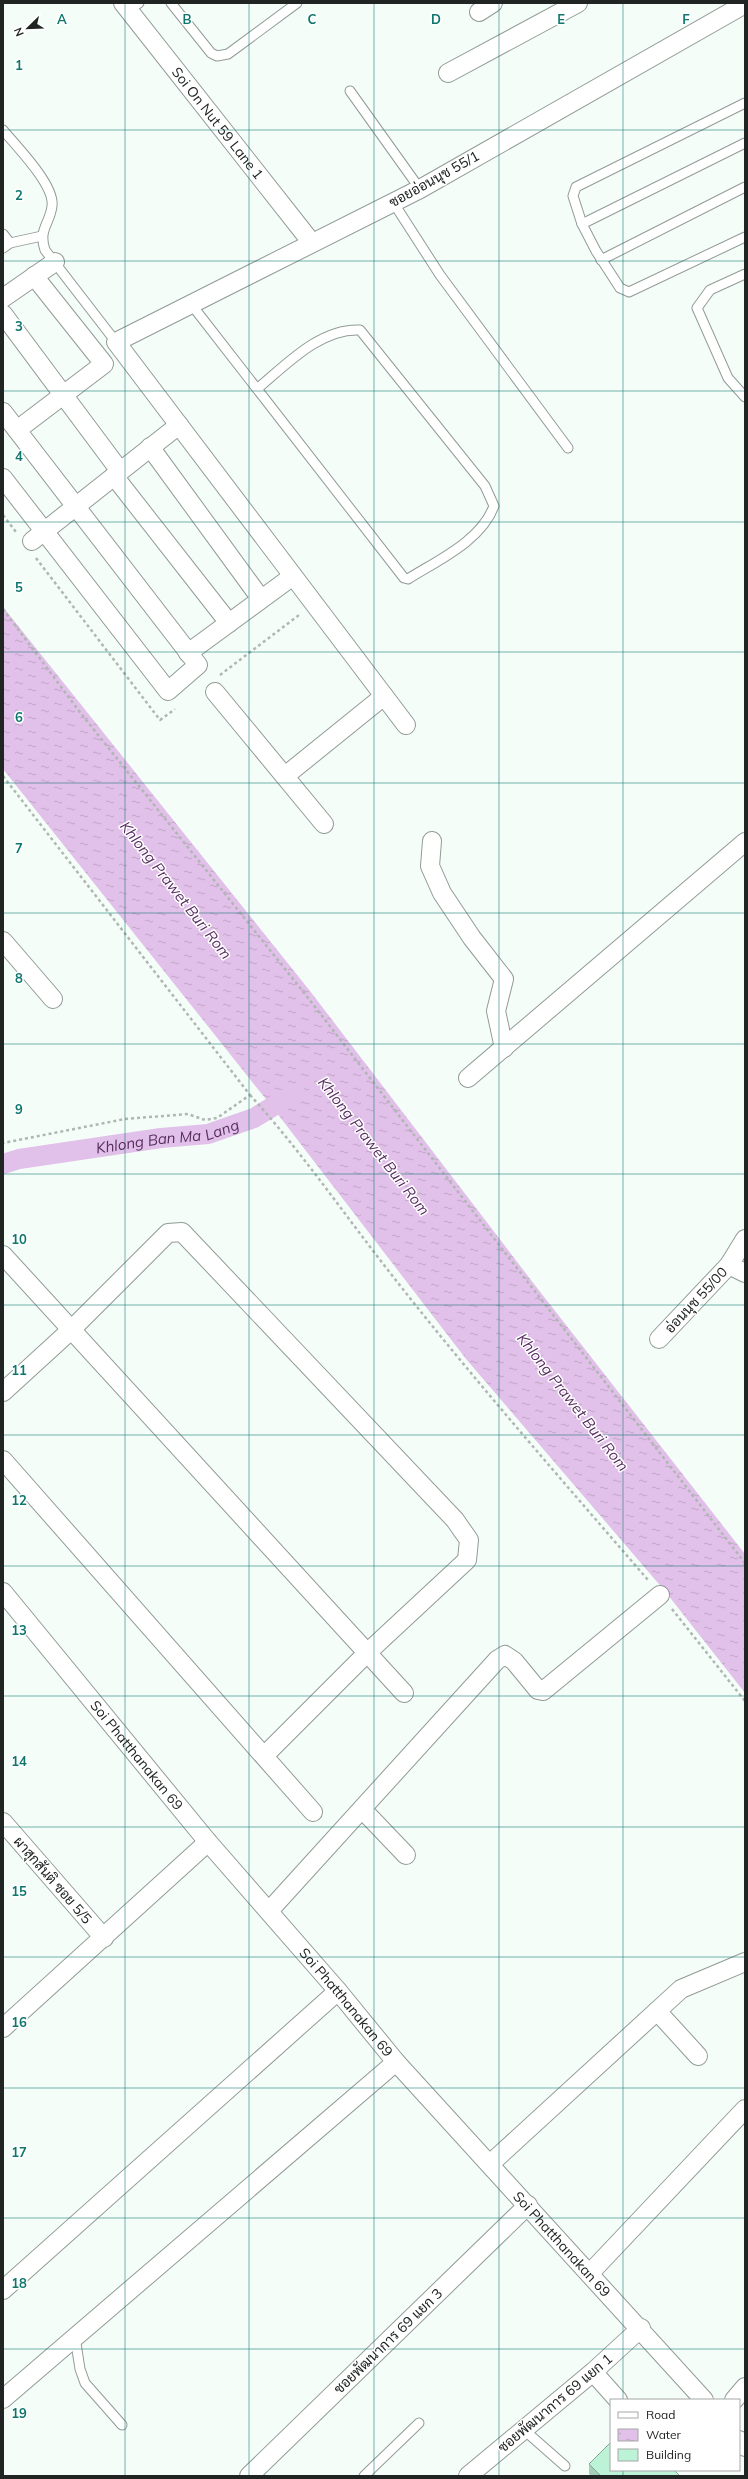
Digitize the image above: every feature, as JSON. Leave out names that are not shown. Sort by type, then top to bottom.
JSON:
[{"type":"street","points":[[448,73],[578,3]]},
{"type":"street","name":"ซอยอ่อนนุช 55/1","points":[[116,342],[420,189],[745,4]]},
{"type":"street","name":"Soi On Nut 59 Lane 1","points":[[131,5],[312,243]]},
{"type":"street","points":[[3,298],[55,262]]},
{"type":"street","points":[[17,430],[104,364],[34,276]]},
{"type":"street","points":[[3,314],[63,395],[117,474],[229,623]]},
{"type":"street","points":[[116,342],[406,725]]},
{"type":"street","points":[[3,412],[198,665],[168,691],[31,540],[3,478]]},
{"type":"street","points":[[31,540],[179,425]]},
{"type":"street","points":[[150,447],[261,599]]},
{"type":"street","points":[[188,653],[293,576]]},
{"type":"street","points":[[215,685],[284,776],[324,824]]},
{"type":"street","points":[[284,776],[384,696]]},
{"type":"street","points":[[432,841],[430,866],[442,893],[472,938],[504,979],[496,1011],[504,1048]]},
{"type":"street","points":[[468,1078],[745,842]]},
{"type":"street","points":[[3,941],[53,999]]},
{"type":"street","points":[[3,1392],[72,1329],[168,1233],[182,1232],[455,1520],[469,1540],[466,1560],[367,1653],[264,1756]]},
{"type":"street","name":"อ่อนนุช 55/00","points":[[659,1339],[729,1265],[745,1240]]},
{"type":"street","points":[[3,1255],[404,1693]]},
{"type":"street","points":[[729,1265],[745,1273]]},
{"type":"street","points":[[3,1460],[313,1812]]},
{"type":"street","name":"Soi Phatthanakan 69","points":[[3,1592],[208,1842],[338,1991],[396,2062],[641,2328],[703,2399]]},
{"type":"street","points":[[269,1911],[497,1660],[505,1655],[514,1661],[538,1690],[543,1692],[660,1595]]},
{"type":"street","points":[[362,1809],[406,1855]]},
{"type":"street","name":"ผาสุกสันติ ซอย 5/5","points":[[3,1822],[104,1938]]},
{"type":"street","points":[[3,2028],[104,1938],[208,1842]]},
{"type":"street","points":[[490,2164],[681,1989],[745,1962]]},
{"type":"street","points":[[3,2290],[338,1991]]},
{"type":"street","points":[[657,2011],[698,2056]]},
{"type":"street","points":[[3,2399],[396,2062]]},
{"type":"street","points":[[590,2273],[745,2109]]},
{"type":"street","name":"ซอยพัฒนาการ 69 แยก 3","points":[[249,2476],[528,2205]]},
{"type":"street","name":"ซอยพัฒนาการ 69 แยก 1","points":[[468,2476],[593,2372],[641,2328]]},
{"type":"street","points":[[593,2372],[617,2399]]},
{"type":"street","points":[[735,2399],[745,2387]]},
{"type":"lane","points":[[171,3],[211,53],[222,56],[228,54],[297,3]]},
{"type":"lane","points":[[350,91],[420,189]]},
{"type":"lane","points":[[745,103],[576,188],[573,196],[582,224],[601,260],[620,288],[629,292],[745,237]]},
{"type":"lane","points":[[3,130],[49,188],[52,206],[42,236],[45,250],[116,342]]},
{"type":"lane","points":[[582,224],[745,143]]},
{"type":"lane","points":[[601,260],[745,187]]},
{"type":"lane","points":[[393,202],[440,275],[568,448]]},
{"type":"lane","points":[[3,234],[6,246],[42,236]]},
{"type":"lane","points":[[745,274],[710,290],[697,308],[728,378],[745,397]]},
{"type":"lane","points":[[191,304],[257,389],[404,578],[408,579],[480,531],[491,516],[494,506],[485,486],[360,330],[343,330],[331,334],[294,358],[257,389]]},
{"type":"lane","points":[[75,2338],[80,2369],[85,2383],[122,2425]]},
{"type":"lane","points":[[364,2476],[419,2423]]},
{"type":"lane","points":[[523,2429],[565,2466]]},
{"type":"path","points":[[3,515],[31,540],[160,720],[179,706]]},
{"type":"path","points":[[215,685],[314,604]]},
{"type":"path","points":[[3,610],[79,710],[304,994],[745,1563]]},
{"type":"path","points":[[3,776],[250,1095],[276,1123],[391,1274],[536,1450],[660,1595],[745,1701]]},
{"type":"path","points":[[3,1142],[125,1119],[188,1114],[205,1120],[217,1118],[250,1095]]},
{"type":"water","name":"Khlong Prawet Buri Rom","points":[[3,607],[310,991],[534,1284],[745,1554],[745,1693],[664,1590],[466,1359],[273,1108],[3,769]]},
{"type":"building","points":[[610,2443],[610,2471],[675,2471],[680,2476],[601,2476],[589,2464]]},
{"type":"waterway","name":"Khlong Ban Ma Lang","points":[[3,1164],[19,1159],[161,1138],[208,1134],[254,1118],[295,1093]]}]
